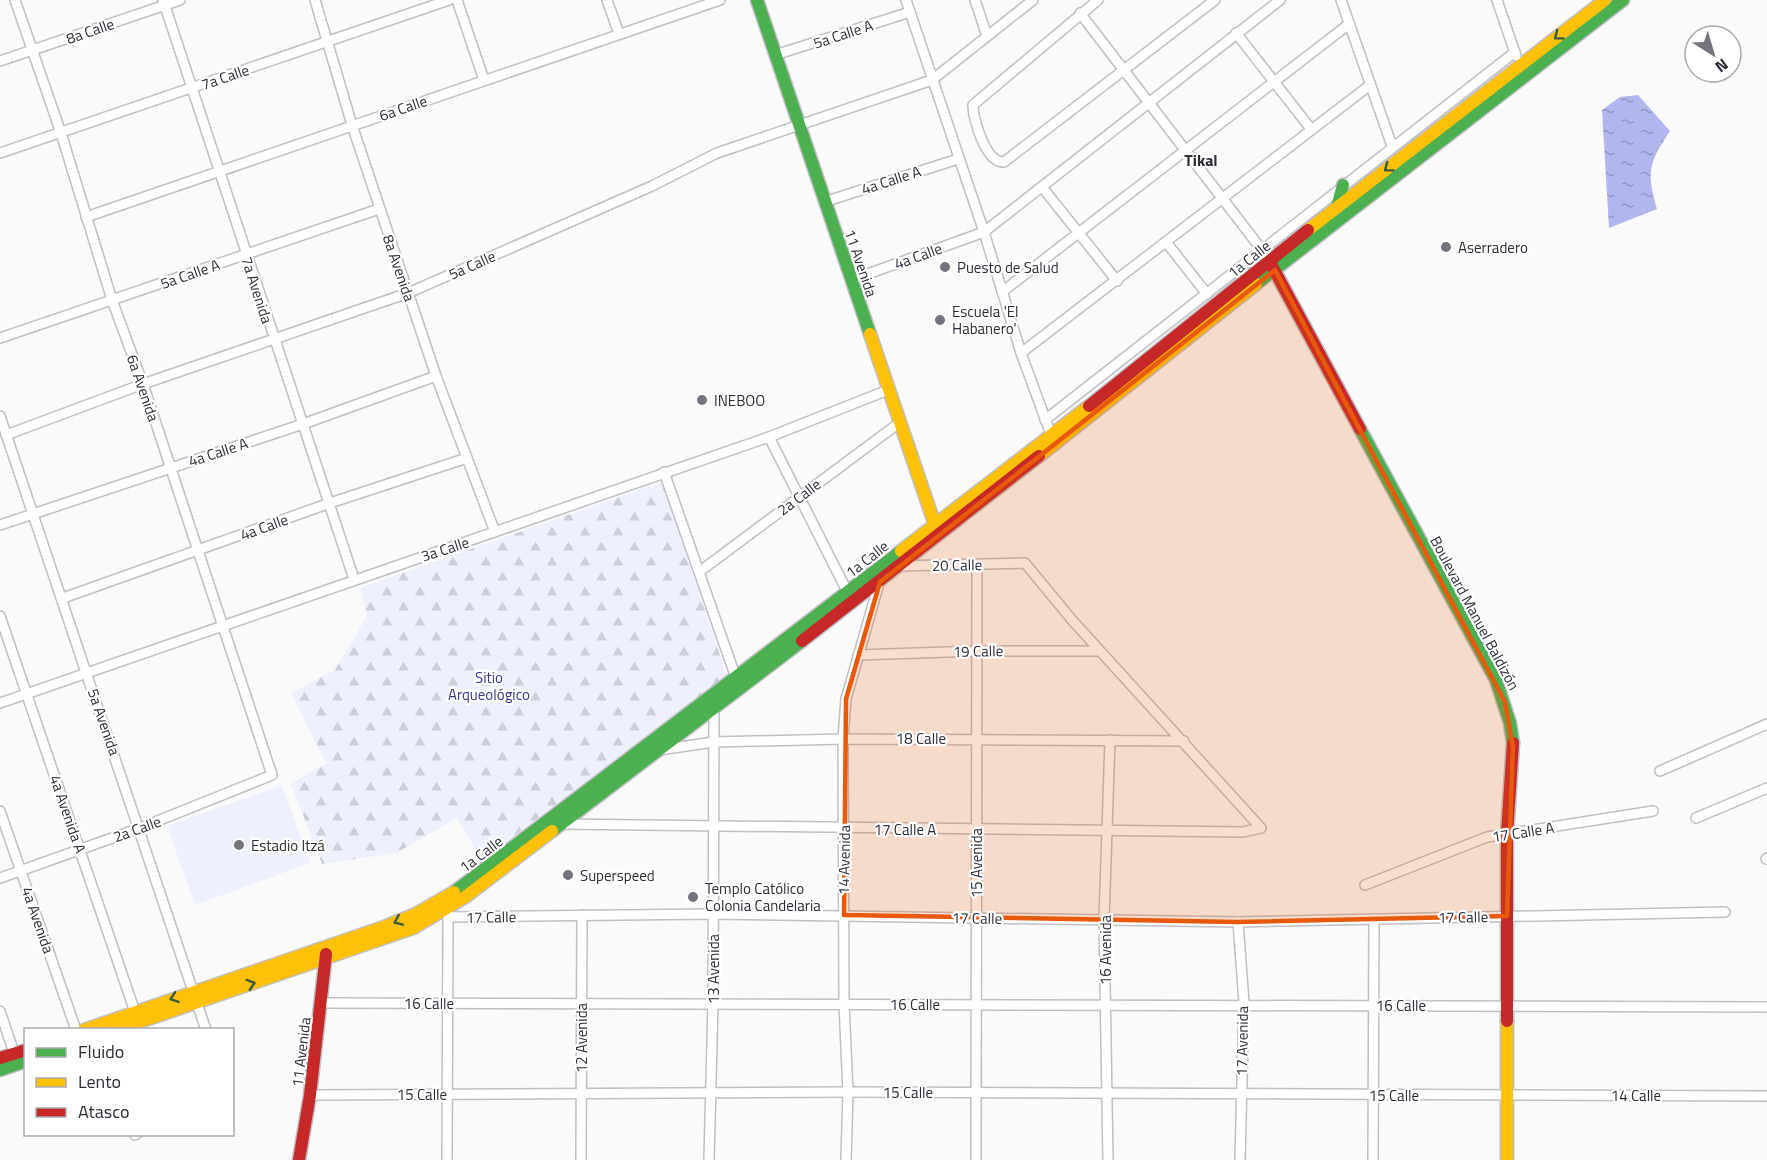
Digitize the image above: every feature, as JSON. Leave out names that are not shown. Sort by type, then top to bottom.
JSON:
[{"type":"main road","name":"11 Avenida","points":[[757,0],[936,531]]},
{"type":"main road","name":"1a Calle","points":[[1524,69],[1605,0]]},
{"type":"main road","name":"1a Calle","points":[[87,1028],[135,1012],[196,996],[326,953],[462,893],[736,678],[848,593],[936,531],[1054,440],[1269,261],[1321,226],[1524,69],[1623,0]]},
{"type":"main road","name":"1a Calle","points":[[1321,226],[1336,207],[1460,118]]},
{"type":"main road","points":[[1336,207],[1343,185]]},
{"type":"main road","name":"Boulevard Manuel Baldizón","points":[[1269,261],[1496,680],[1508,713],[1513,747],[1507,834],[1507,1160]]},
{"type":"main road","name":"1a Calle","points":[[556,821],[659,750],[880,582],[891,564]]},
{"type":"main road","name":"1a Calle","points":[[326,953],[386,939],[448,913],[462,893]]},
{"type":"main road","name":"11 Avenida","points":[[298,1160],[310,1095],[326,953]]},
{"type":"main road","name":"1a Calle","points":[[118,1028],[196,996]]},
{"type":"main road","points":[[0,1058],[20,1052]]},
{"type":"main road","points":[[0,1070],[24,1062]]},
{"type":"street","name":"6a Avenida","points":[[15,0],[61,133],[112,300],[272,775]]},
{"type":"street","name":"8a Calle","points":[[0,61],[164,3],[180,0]]},
{"type":"street","name":"8a Avenida","points":[[315,0],[352,125],[436,376],[495,532]]},
{"type":"street","name":"7a Calle","points":[[0,153],[449,0]]},
{"type":"street","points":[[457,0],[484,81]]},
{"type":"street","points":[[607,0],[619,34]]},
{"type":"street","name":"6a Calle","points":[[86,217],[720,0]]},
{"type":"street","points":[[906,0],[984,232],[1021,353],[1054,440]]},
{"type":"street","points":[[975,0],[987,36]]},
{"type":"street","points":[[933,80],[1033,0]]},
{"type":"street","points":[[1098,0],[973,105],[973,113],[990,157],[998,162],[1004,162],[1215,0]]},
{"type":"street","name":"4a Calle","points":[[851,280],[984,232],[1148,101],[1280,0]]},
{"type":"street","points":[[1341,0],[1392,146]]},
{"type":"street","points":[[1497,0],[1515,52],[1524,69]]},
{"type":"street","name":"7a Avenida","points":[[164,3],[354,579]]},
{"type":"street","name":"5a Calle A","points":[[775,55],[910,12]]},
{"type":"street","points":[[1080,13],[1223,196],[1269,261]]},
{"type":"street","points":[[1002,292],[1349,24]]},
{"type":"street","points":[[1236,33],[1311,129]]},
{"type":"street","name":"1a Calle","points":[[1045,420],[1207,294],[1269,261],[1343,185],[1515,52]]},
{"type":"street","name":"5a Calle","points":[[6,435],[142,384],[408,293],[652,186],[717,153],[798,123],[933,80]]},
{"type":"street","points":[[1021,353],[1370,85]]},
{"type":"street","name":"4a Calle A","points":[[824,202],[958,159]]},
{"type":"street","points":[[1042,187],[1117,281]]},
{"type":"street","name":"5a Calle A","points":[[0,338],[380,209]]},
{"type":"street","points":[[1166,242],[1207,294]]},
{"type":"street","name":"4a Calle A","points":[[0,525],[303,424],[436,376]]},
{"type":"street","name":"3a Calle","points":[[0,703],[769,437],[888,390]]},
{"type":"street","name":"5a Avenida","points":[[0,416],[206,1028]]},
{"type":"street","name":"2a Calle","points":[[699,572],[899,423]]},
{"type":"street","points":[[769,437],[848,593]]},
{"type":"street","name":"4a Calle","points":[[63,598],[330,503],[467,458]]},
{"type":"street","points":[[664,472],[736,678]]},
{"type":"street","name":"20 Calle","points":[[891,564],[977,566],[1025,562],[1099,651]]},
{"type":"street","name":"15 Avenida","points":[[976,1160],[977,566]]},
{"type":"street","name":"14 Avenida","points":[[846,1160],[848,1092],[844,1004],[843,739],[846,699],[880,582]]},
{"type":"street","name":"4a Avenida A","points":[[0,616],[135,1012]]},
{"type":"street","name":"19 Calle","points":[[858,655],[978,651],[1099,651]]},
{"type":"street","points":[[1099,651],[1184,741]]},
{"type":"street","name":"13 Avenida","points":[[709,1160],[713,1003],[714,707]]},
{"type":"street","points":[[1659,771],[1767,724]]},
{"type":"street","name":"18 Calle","points":[[659,750],[714,742],[843,739],[1184,741]]},
{"type":"street","name":"16 Avenida","points":[[1108,1160],[1105,1092],[1104,920],[1110,740]]},
{"type":"street","name":"17 Calle A","points":[[556,821],[713,828],[976,828],[1243,832],[1261,828],[1184,741]]},
{"type":"street","name":"2a Calle","points":[[0,878],[140,828],[272,775]]},
{"type":"street","points":[[1696,818],[1767,788]]},
{"type":"street","name":"4a Avenida","points":[[0,811],[76,1028]]},
{"type":"street","name":"17 Calle A","points":[[1365,885],[1487,837],[1653,811]]},
{"type":"street","points":[[1507,916],[1725,912]]},
{"type":"street","points":[[447,1160],[448,913]]},
{"type":"street","name":"17 Calle","points":[[448,913],[844,915],[1238,922],[1507,916]]},
{"type":"street","name":"12 Avenida","points":[[581,1160],[582,915]]},
{"type":"street","points":[[1373,1160],[1374,919]]},
{"type":"street","name":"17 Avenida","points":[[1238,922],[1244,1003],[1240,1160]]},
{"type":"street","name":"16 Calle","points":[[322,1003],[1244,1003],[1508,1006]]},
{"type":"street","points":[[1508,1006],[1767,1007]]},
{"type":"street","points":[[0,1011],[20,1052]]},
{"type":"street","name":"15 Calle","points":[[310,1095],[848,1092],[1506,1094]]},
{"type":"street","name":"14 Calle","points":[[1506,1094],[1767,1096]]},
{"type":"highlighted area","points":[[1275,270],[1505,702],[1513,747],[1507,916],[1238,922],[844,915],[846,699],[880,582]]},
{"type":"green space","name":"Sitio Arqueológico","points":[[662,482],[727,676],[482,860],[457,818],[396,853],[322,864],[291,784],[326,763],[291,693],[335,670],[367,616],[360,588]]},
{"type":"green space","name":"Estadio Itzá","points":[[282,785],[310,863],[195,905],[167,826]]},
{"type":"water","points":[[1638,95],[1670,131],[1658,151],[1652,168],[1651,185],[1657,209],[1609,228],[1602,110],[1620,97]]},
{"type":"traffic: fast","points":[[757,0],[870,334]]},
{"type":"traffic: fast","points":[[1256,284],[1623,0]]},
{"type":"traffic: fast","points":[[1337,207],[1343,185]]},
{"type":"traffic: fast","points":[[1360,429],[1496,680],[1510,723],[1513,743]]},
{"type":"traffic: fast","points":[[454,892],[901,551]]},
{"type":"traffic: fast","points":[[552,831],[802,641]]},
{"type":"traffic: fast","points":[[0,1070],[24,1062]]},
{"type":"traffic: slow","points":[[1308,230],[1605,0]]},
{"type":"traffic: slow","points":[[1039,456],[1256,284]]},
{"type":"traffic: slow","points":[[870,334],[937,531]]},
{"type":"traffic: slow","points":[[901,551],[1089,406]]},
{"type":"traffic: slow","points":[[122,1028],[413,928],[465,897],[552,831]]},
{"type":"traffic: slow","points":[[90,1028],[384,927],[416,914],[454,892]]},
{"type":"traffic: slow","points":[[1507,1021],[1507,1160]]},
{"type":"traffic: jam","points":[[1089,406],[1308,230]]},
{"type":"traffic: jam","points":[[1271,264],[1360,429]]},
{"type":"traffic: jam","points":[[802,641],[1039,456]]},
{"type":"traffic: jam","points":[[1507,1021],[1507,834],[1513,743]]},
{"type":"traffic: jam","points":[[299,1160],[310,1095],[326,954]]},
{"type":"traffic: jam","points":[[0,1058],[24,1051]]},
{"type":"place","name":"Aserradero","points":[[1446,247]]},
{"type":"place","name":"Puesto de Salud","points":[[945,267]]},
{"type":"place","name":"Escuela 'El Habanero'","points":[[940,320]]},
{"type":"place","name":"INEBOO","points":[[702,400]]},
{"type":"place","name":"Estadio Itzá","points":[[239,845]]},
{"type":"place","name":"Superspeed","points":[[568,875]]},
{"type":"place","name":"Templo Católico Colonia Candelaria","points":[[693,897]]},
{"type":"district","name":"Tikal","points":[[1201,160]]}]
